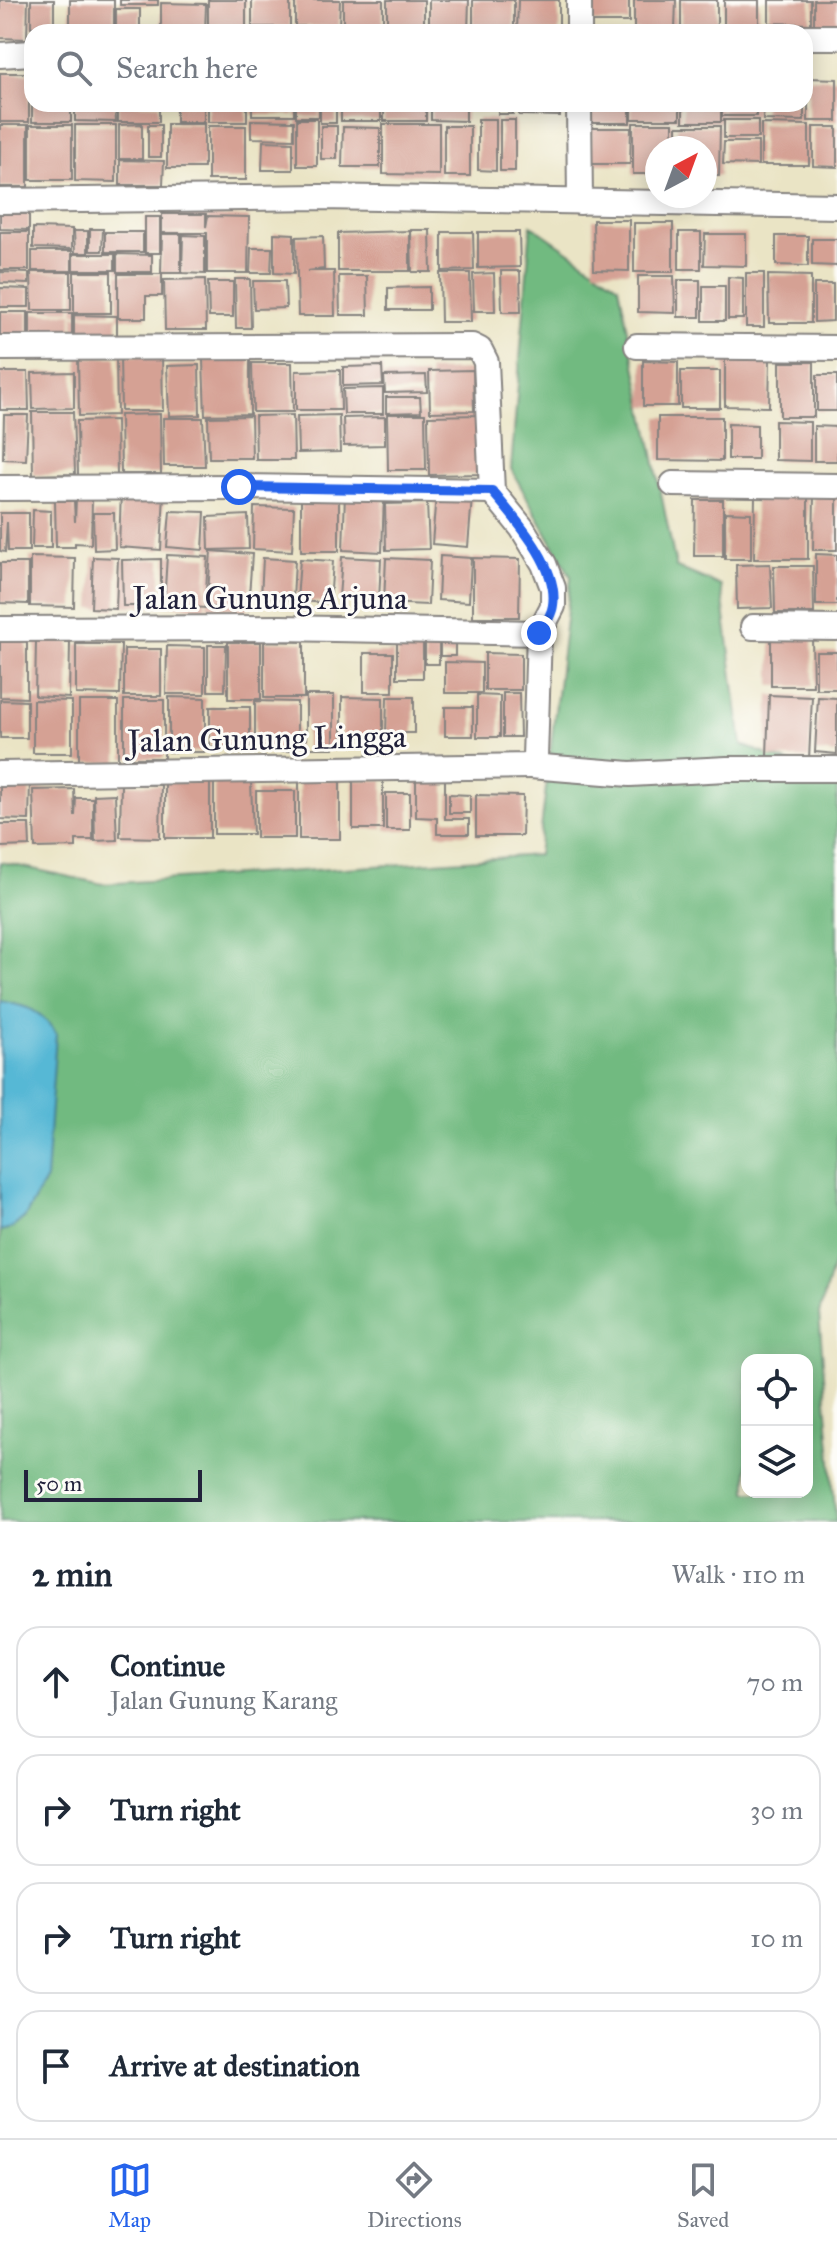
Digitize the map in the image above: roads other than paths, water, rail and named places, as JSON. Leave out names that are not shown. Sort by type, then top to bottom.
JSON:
[{"type":"street","points":[[579,0],[579,24]]},
{"type":"street","points":[[813,37],[837,37]]},
{"type":"street","points":[[0,55],[24,54]]},
{"type":"street","points":[[579,112],[580,202]]},
{"type":"street","points":[[0,201],[321,197],[837,206]]},
{"type":"street","points":[[0,348],[472,346],[480,350],[486,362],[492,491],[530,540],[553,588],[553,606],[539,633],[532,764]]},
{"type":"street","points":[[637,346],[837,348]]},
{"type":"street","points":[[673,484],[837,486]]},
{"type":"street","points":[[0,488],[239,487],[492,491]]},
{"type":"street","points":[[753,627],[837,628]]},
{"type":"street","name":"Jalan Gunung Arjuna","points":[[0,629],[281,628],[539,633]]},
{"type":"street","name":"Jalan Gunung Lingga","points":[[0,774],[532,764],[630,774],[727,769],[837,769]]},
{"type":"water","points":[[0,1001],[33,1010],[45,1019],[56,1034],[46,1179],[25,1217],[12,1228],[0,1231]]}]
